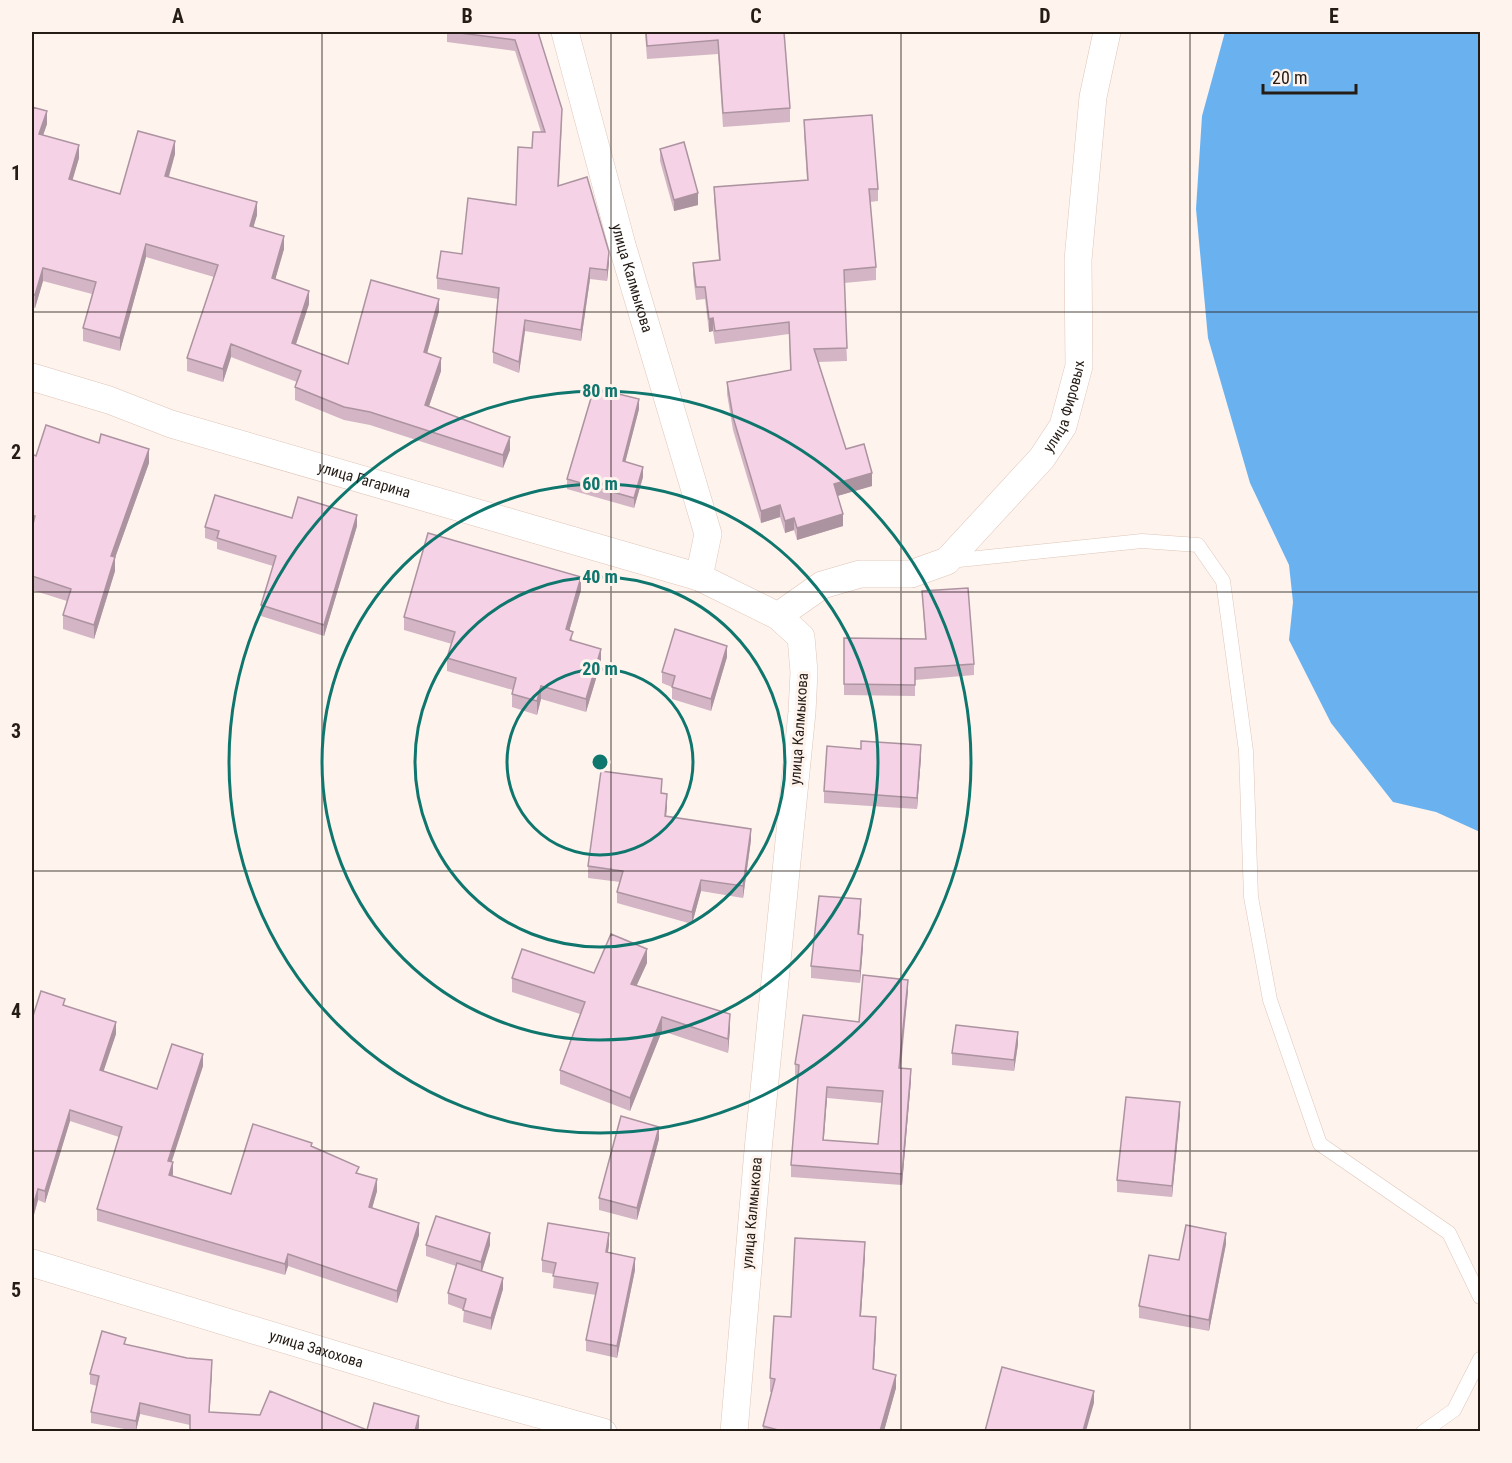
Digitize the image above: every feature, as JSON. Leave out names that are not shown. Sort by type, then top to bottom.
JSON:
[{"type":"street","name":"улица Калмыкова","points":[[565,32],[622,245],[708,534],[699,577],[778,616],[801,637],[804,672],[758,1150],[735,1431]]},
{"type":"street","name":"улица Фировых","points":[[778,616],[822,585],[860,574],[911,574],[947,561],[1042,458],[1063,426],[1079,366],[1078,260],[1093,97],[1107,32]]},
{"type":"street","name":"улица Гагарина","points":[[32,377],[110,400],[171,424],[699,577]]},
{"type":"street","name":"улица Захохова","points":[[32,1263],[456,1391],[603,1431]]},
{"type":"lane","points":[[947,561],[1142,541],[1197,545],[1223,581],[1246,751],[1251,897],[1270,1000],[1320,1144],[1449,1233],[1480,1297]]},
{"type":"lane","points":[[1423,1431],[1454,1410],[1480,1359]]},
{"type":"water","points":[[1225,32],[1480,32],[1480,832],[1436,812],[1393,802],[1331,723],[1289,640],[1293,602],[1289,565],[1250,483],[1208,338],[1196,209],[1202,116]]},
{"type":"building","points":[[452,32],[538,32],[562,109],[558,186],[587,177],[609,252],[607,270],[590,268],[581,330],[525,320],[519,362],[493,352],[499,288],[437,278],[441,251],[462,254],[468,198],[516,205],[518,147],[532,148],[533,132],[545,132],[515,40]]},
{"type":"building","points":[[646,32],[784,32],[790,108],[723,113],[718,40],[647,46]]},
{"type":"building","points":[[32,107],[47,111],[39,134],[79,145],[69,179],[120,194],[138,131],[175,141],[165,176],[257,202],[250,226],[284,236],[272,278],[309,291],[292,343],[348,364],[371,280],[439,299],[424,352],[441,358],[425,405],[510,437],[503,455],[370,412],[344,407],[295,387],[301,371],[231,344],[223,369],[187,358],[218,265],[146,244],[120,338],[83,328],[96,282],[43,268],[35,295],[32,294]]},
{"type":"building","points":[[872,115],[878,189],[869,189],[876,267],[844,270],[847,348],[814,349],[846,449],[864,444],[872,473],[834,484],[843,514],[797,528],[794,518],[785,521],[780,505],[761,511],[733,417],[727,382],[791,370],[789,322],[715,331],[713,318],[709,319],[705,287],[696,287],[693,263],[720,260],[714,187],[808,180],[804,120]]},
{"type":"building","points":[[684,142],[698,193],[674,200],[660,149]]},
{"type":"building","points":[[594,388],[639,399],[623,461],[643,467],[634,498],[567,479]]},
{"type":"building","points":[[46,425],[99,443],[101,434],[149,449],[111,556],[115,557],[94,625],[63,615],[71,589],[32,576],[32,528],[35,516],[32,515],[32,454],[36,456]]},
{"type":"building","points":[[215,495],[292,518],[298,497],[357,515],[324,625],[261,605],[276,556],[217,538],[219,531],[205,527]]},
{"type":"building","points":[[428,533],[581,577],[566,629],[573,632],[570,640],[601,649],[586,699],[541,686],[537,701],[512,694],[516,678],[447,658],[455,632],[404,617]]},
{"type":"building","points":[[968,588],[974,664],[915,668],[915,685],[844,684],[844,638],[926,639],[922,591]]},
{"type":"building","points":[[675,629],[727,646],[711,699],[672,687],[675,676],[662,672]]},
{"type":"building","points":[[861,741],[921,745],[917,798],[824,791],[827,746],[861,749]]},
{"type":"building","points":[[601,771],[662,779],[661,793],[667,794],[665,816],[751,829],[743,886],[701,880],[692,912],[617,892],[623,871],[588,866]]},
{"type":"building","points":[[819,896],[861,899],[858,934],[863,935],[860,971],[811,966]]},
{"type":"building","points":[[611,934],[647,949],[631,984],[730,1014],[728,1039],[662,1017],[630,1098],[560,1070],[585,1002],[512,978],[522,949],[594,973]]},
{"type":"building","points":[[863,975],[908,980],[899,1068],[911,1069],[902,1174],[791,1165],[799,1065],[795,1064],[803,1015],[859,1022]],"holes":[[[827,1087],[883,1091],[878,1144],[823,1140]]]},
{"type":"building","points":[[41,991],[65,999],[63,1005],[116,1022],[100,1070],[157,1089],[172,1044],[203,1054],[168,1161],[173,1162],[169,1175],[231,1194],[253,1124],[312,1143],[311,1146],[359,1167],[356,1173],[377,1179],[369,1207],[419,1223],[397,1291],[288,1254],[285,1264],[97,1209],[122,1127],[70,1110],[45,1191],[38,1189],[32,1206],[32,1019]]},
{"type":"building","points":[[956,1025],[1018,1032],[1014,1060],[952,1053]]},
{"type":"building","points":[[1126,1097],[1180,1102],[1172,1186],[1117,1180]]},
{"type":"building","points":[[621,1116],[659,1127],[637,1208],[599,1198]]},
{"type":"building","points":[[436,1216],[490,1233],[481,1262],[426,1245]]},
{"type":"building","points":[[548,1223],[609,1233],[606,1252],[635,1258],[617,1346],[586,1340],[598,1283],[553,1276],[556,1263],[542,1260]]},
{"type":"building","points":[[1186,1225],[1226,1233],[1209,1320],[1139,1306],[1149,1255],[1179,1260]]},
{"type":"building","points":[[795,1238],[865,1242],[860,1316],[876,1317],[873,1369],[896,1375],[880,1431],[782,1431],[763,1426],[775,1379],[770,1378],[774,1316],[791,1317]]},
{"type":"building","points":[[457,1263],[503,1278],[491,1318],[463,1310],[466,1299],[448,1293]]},
{"type":"building","points":[[102,1331],[126,1338],[124,1344],[187,1358],[212,1360],[209,1412],[260,1415],[270,1391],[367,1430],[374,1403],[419,1416],[415,1431],[190,1431],[190,1415],[140,1403],[136,1421],[91,1412],[99,1376],[90,1374]]},
{"type":"building","points":[[1002,1367],[1094,1391],[1083,1431],[985,1431]]}]
